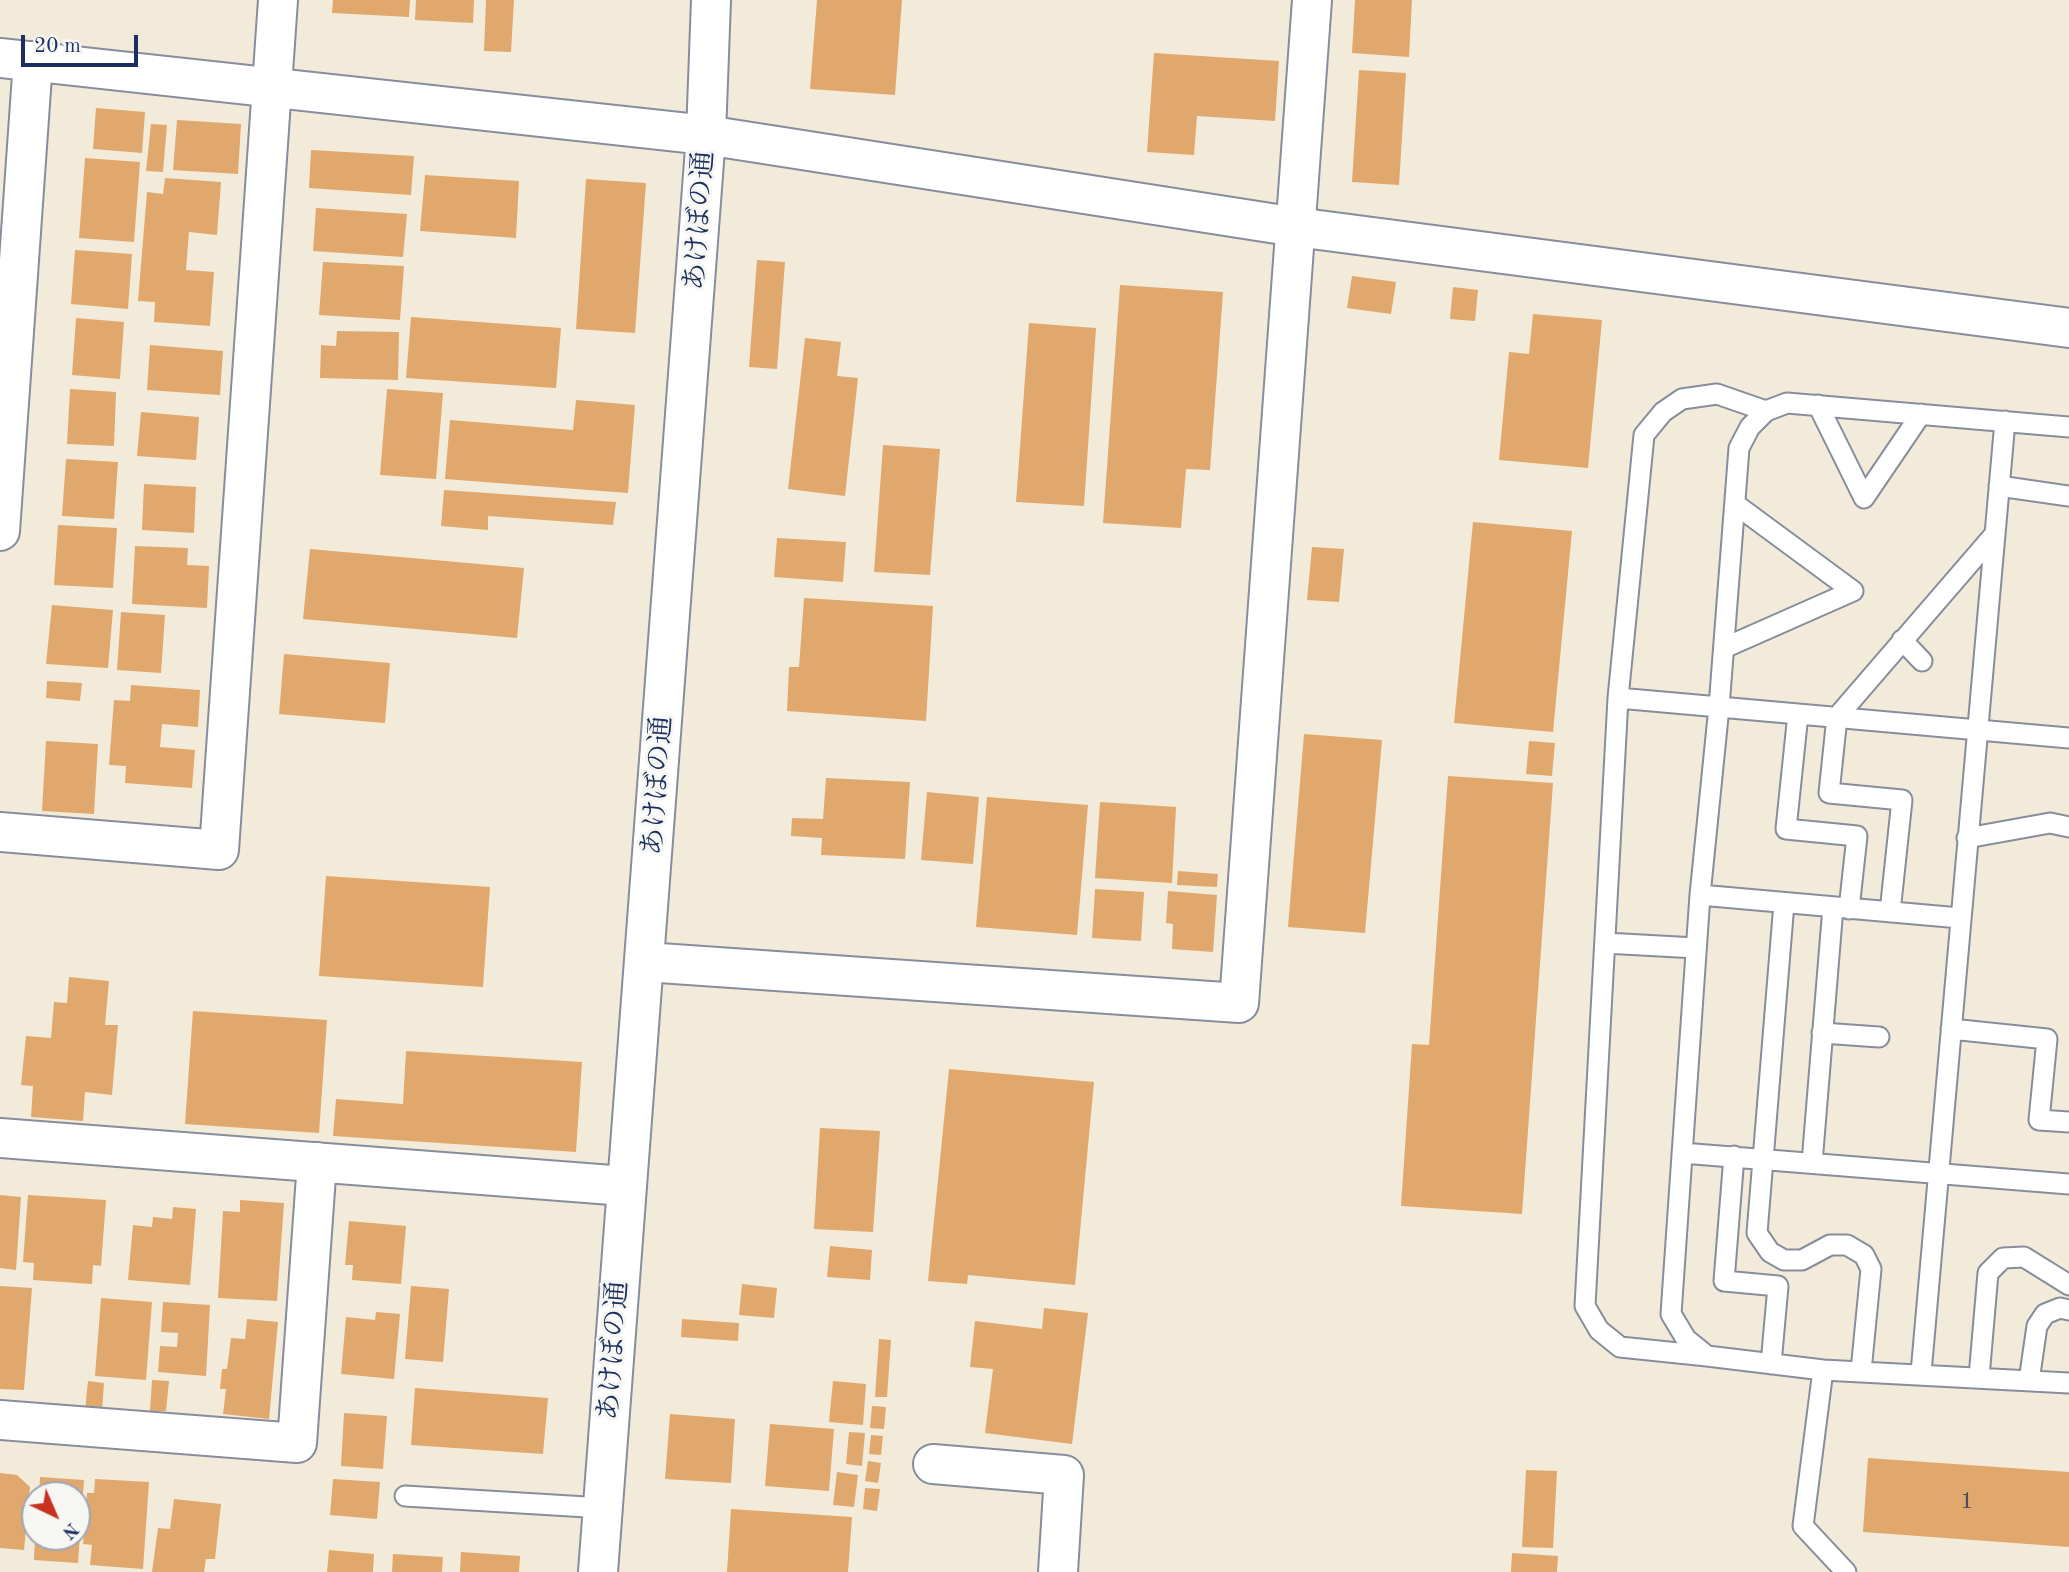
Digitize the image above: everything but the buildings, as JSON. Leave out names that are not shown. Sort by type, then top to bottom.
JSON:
[{"type":"street","points":[[0,832],[219,850],[278,0]]},
{"type":"street","name":"あけぼの通","points":[[598,1572],[706,135],[711,0]]},
{"type":"street","points":[[645,962],[1239,1003],[1312,0]]},
{"type":"street","points":[[0,531],[16,60],[706,135],[1296,227],[2069,328]]},
{"type":"street","points":[[0,1138],[625,1186]]},
{"type":"street","points":[[0,1420],[297,1443],[317,1162]]},
{"type":"street","points":[[933,1464],[1064,1475],[1058,1572]]},
{"type":"lane","points":[[1766,411],[1717,394],[1682,399],[1662,412],[1644,435],[1618,698],[1585,1306],[1599,1330],[1620,1347],[1823,1370],[1921,1373],[2069,1383]]},
{"type":"lane","points":[[1707,1356],[1686,1339],[1671,1314],[1700,895],[1719,707],[1739,448],[1750,427],[1766,411],[1787,403],[2069,427]]},
{"type":"lane","points":[[1818,405],[1864,498],[1921,414]]},
{"type":"lane","points":[[1921,1373],[2005,421]]},
{"type":"lane","points":[[1999,486],[2069,496]]},
{"type":"lane","points":[[1724,648],[1853,591],[1735,504]]},
{"type":"lane","points":[[1890,912],[1902,800],[1829,793],[1837,717],[1994,535]]},
{"type":"lane","points":[[1902,640],[1922,661]]},
{"type":"lane","points":[[1618,698],[2069,738]]},
{"type":"lane","points":[[1798,714],[1786,829],[1857,836],[1841,908],[1822,1034],[1812,1163]]},
{"type":"lane","points":[[1967,838],[2050,823],[2069,827]]},
{"type":"lane","points":[[1700,895],[1960,918]]},
{"type":"lane","points":[[1784,903],[1756,1233],[1770,1252],[1784,1260],[1802,1259],[1830,1245],[1847,1245],[1864,1255],[1871,1269],[1861,1371]]},
{"type":"lane","points":[[1605,943],[1696,948]]},
{"type":"lane","points":[[1951,1029],[2047,1038],[2039,1120],[2069,1122]]},
{"type":"lane","points":[[1822,1034],[1878,1037]]},
{"type":"lane","points":[[1682,1153],[2069,1184]]},
{"type":"lane","points":[[1734,1156],[1724,1281],[1778,1286],[1771,1364]]},
{"type":"lane","points":[[1979,1377],[1988,1273],[2003,1258],[2024,1257],[2069,1286]]},
{"type":"lane","points":[[2029,1381],[2037,1326],[2045,1314],[2060,1308],[2069,1310]]},
{"type":"lane","points":[[1823,1370],[1803,1525],[1846,1572]]},
{"type":"lane","points":[[405,1496],[603,1508]]}]
